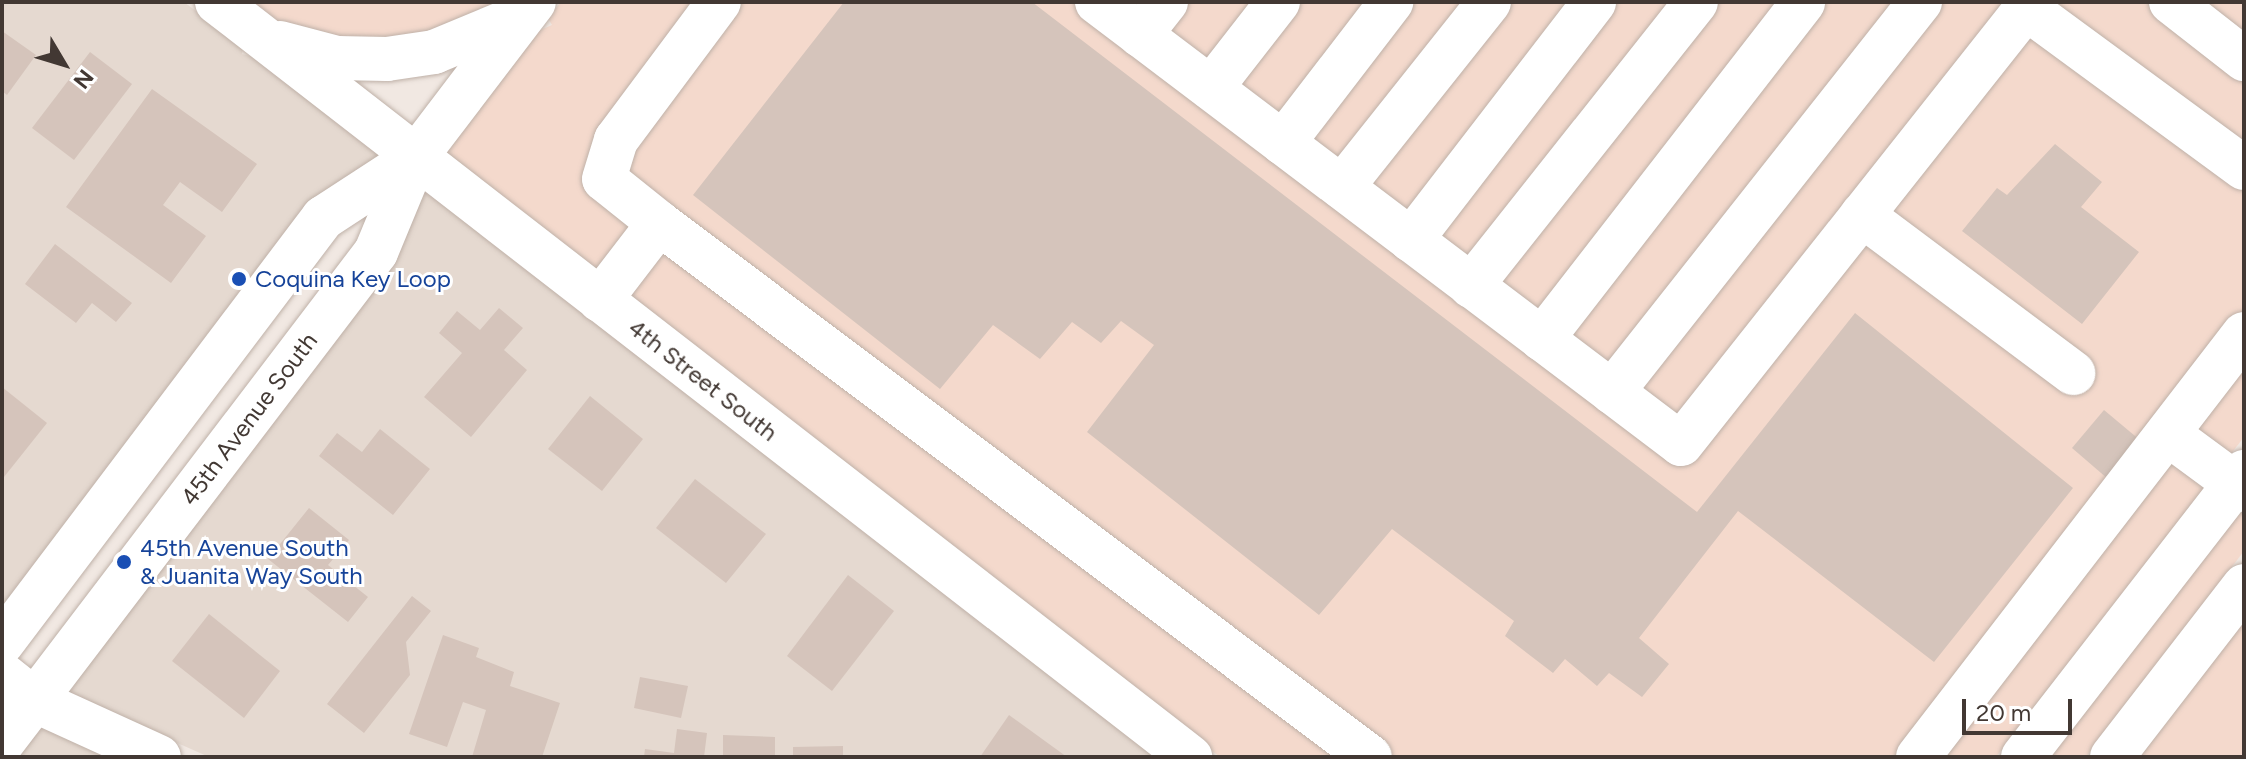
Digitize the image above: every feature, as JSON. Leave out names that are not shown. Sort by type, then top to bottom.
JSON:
[{"type":"street","name":"4th Street South","points":[[217,2],[263,24],[415,158],[1190,757]]},
{"type":"street","points":[[719,2],[616,140],[604,179],[1370,757]]},
{"type":"street","points":[[1097,2],[1153,18],[1211,88],[1681,444],[2029,5],[2244,168]]},
{"type":"street","points":[[1211,88],[1278,2]]},
{"type":"street","points":[[1283,143],[1391,2]]},
{"type":"street","points":[[1342,187],[1489,2]]},
{"type":"street","points":[[1411,240],[1594,2]]},
{"type":"street","points":[[1471,286],[1696,2]]},
{"type":"street","points":[[1542,339],[1803,2]]},
{"type":"street","points":[[1612,392],[1920,2]]},
{"type":"street","points":[[2171,2],[2244,59]]},
{"type":"street","points":[[263,24],[337,58],[387,59],[434,52],[529,8]]},
{"type":"street","name":"45th Avenue South","points":[[2,743],[376,252],[415,158],[529,8]]},
{"type":"street","name":"45th Avenue South","points":[[2,643],[323,218],[415,158]]},
{"type":"street","points":[[1862,215],[2073,373]]},
{"type":"street","points":[[600,300],[659,223]]},
{"type":"street","points":[[1918,757],[2244,334]]},
{"type":"street","points":[[2023,757],[2241,482],[2168,434]]},
{"type":"street","points":[[2112,757],[2244,586]]},
{"type":"street","points":[[2,674],[36,701],[159,757]]},
{"type":"shaded area","points":[[2,2],[184,2],[243,47],[242,54],[258,58],[381,155],[2,607]]},
{"type":"shaded area","points":[[248,2],[500,2],[426,33],[384,39],[337,38],[273,22]]},
{"type":"shaded area","points":[[561,2],[2244,2],[2244,437],[1996,757],[1220,757],[443,155],[538,31],[552,25],[548,18]]},
{"type":"shaded area","points":[[425,189],[1158,757],[209,757],[67,694],[395,261]]},
{"type":"shaded area","points":[[2244,506],[2244,551],[2086,757],[2050,757]]},
{"type":"shaded area","points":[[2244,621],[2244,757],[2140,757]]},
{"type":"shaded area","points":[[44,725],[113,757],[18,757]]},
{"type":"building","points":[[844,2],[1032,2],[1697,512],[1855,313],[2073,488],[1934,662],[1738,511],[1639,638],[1669,664],[1642,697],[1609,673],[1597,686],[1565,659],[1553,673],[1505,636],[1514,621],[1392,529],[1319,615],[1087,432],[1154,345],[1121,321],[1101,343],[1072,322],[1040,359],[993,325],[940,389],[693,195]]},
{"type":"building","points":[[2,31],[36,55],[7,95],[2,91]]},
{"type":"building","points":[[90,52],[132,84],[74,160],[32,128]]},
{"type":"building","points":[[152,89],[257,164],[222,212],[180,182],[163,205],[206,236],[171,283],[66,207]]},
{"type":"building","points":[[2055,144],[2102,182],[2081,207],[2139,252],[2082,324],[1962,231],[1997,188],[2007,195]]},
{"type":"building","points":[[55,244],[132,303],[116,322],[92,303],[76,323],[25,284]]},
{"type":"building","points":[[499,308],[523,328],[504,350],[527,370],[471,437],[424,397],[462,353],[439,333],[457,311],[480,330]]},
{"type":"building","points":[[2,387],[47,423],[4,477],[2,476]]},
{"type":"building","points":[[590,396],[643,439],[602,491],[548,449]]},
{"type":"building","points":[[2104,410],[2147,446],[2115,485],[2072,448]]},
{"type":"building","points":[[380,429],[430,469],[393,515],[319,456],[337,433],[362,452]]},
{"type":"building","points":[[695,479],[766,534],[726,583],[656,528]]},
{"type":"building","points":[[309,508],[349,540],[328,565],[368,597],[348,622],[268,559]]},
{"type":"building","points":[[848,575],[894,611],[832,691],[787,656]]},
{"type":"building","points":[[412,596],[431,611],[406,642],[410,675],[364,733],[327,704]]},
{"type":"building","points":[[209,614],[280,671],[244,718],[172,661]]},
{"type":"building","points":[[443,635],[479,648],[476,657],[514,672],[510,686],[560,703],[542,757],[472,757],[486,710],[463,702],[447,747],[409,734]]},
{"type":"building","points":[[640,677],[688,686],[681,718],[634,708]]},
{"type":"building","points":[[1009,715],[1067,757],[980,757]]},
{"type":"building","points":[[677,729],[707,733],[704,757],[644,757],[645,749],[674,753]]},
{"type":"building","points":[[723,735],[775,737],[775,757],[723,757]]},
{"type":"building","points":[[843,746],[843,757],[793,757],[793,747]]},
{"type":"place","name":"Coquina Key Loop","points":[[239,279]]},
{"type":"place","name":"45th Avenue South & Juanita Way South","points":[[124,562]]}]
